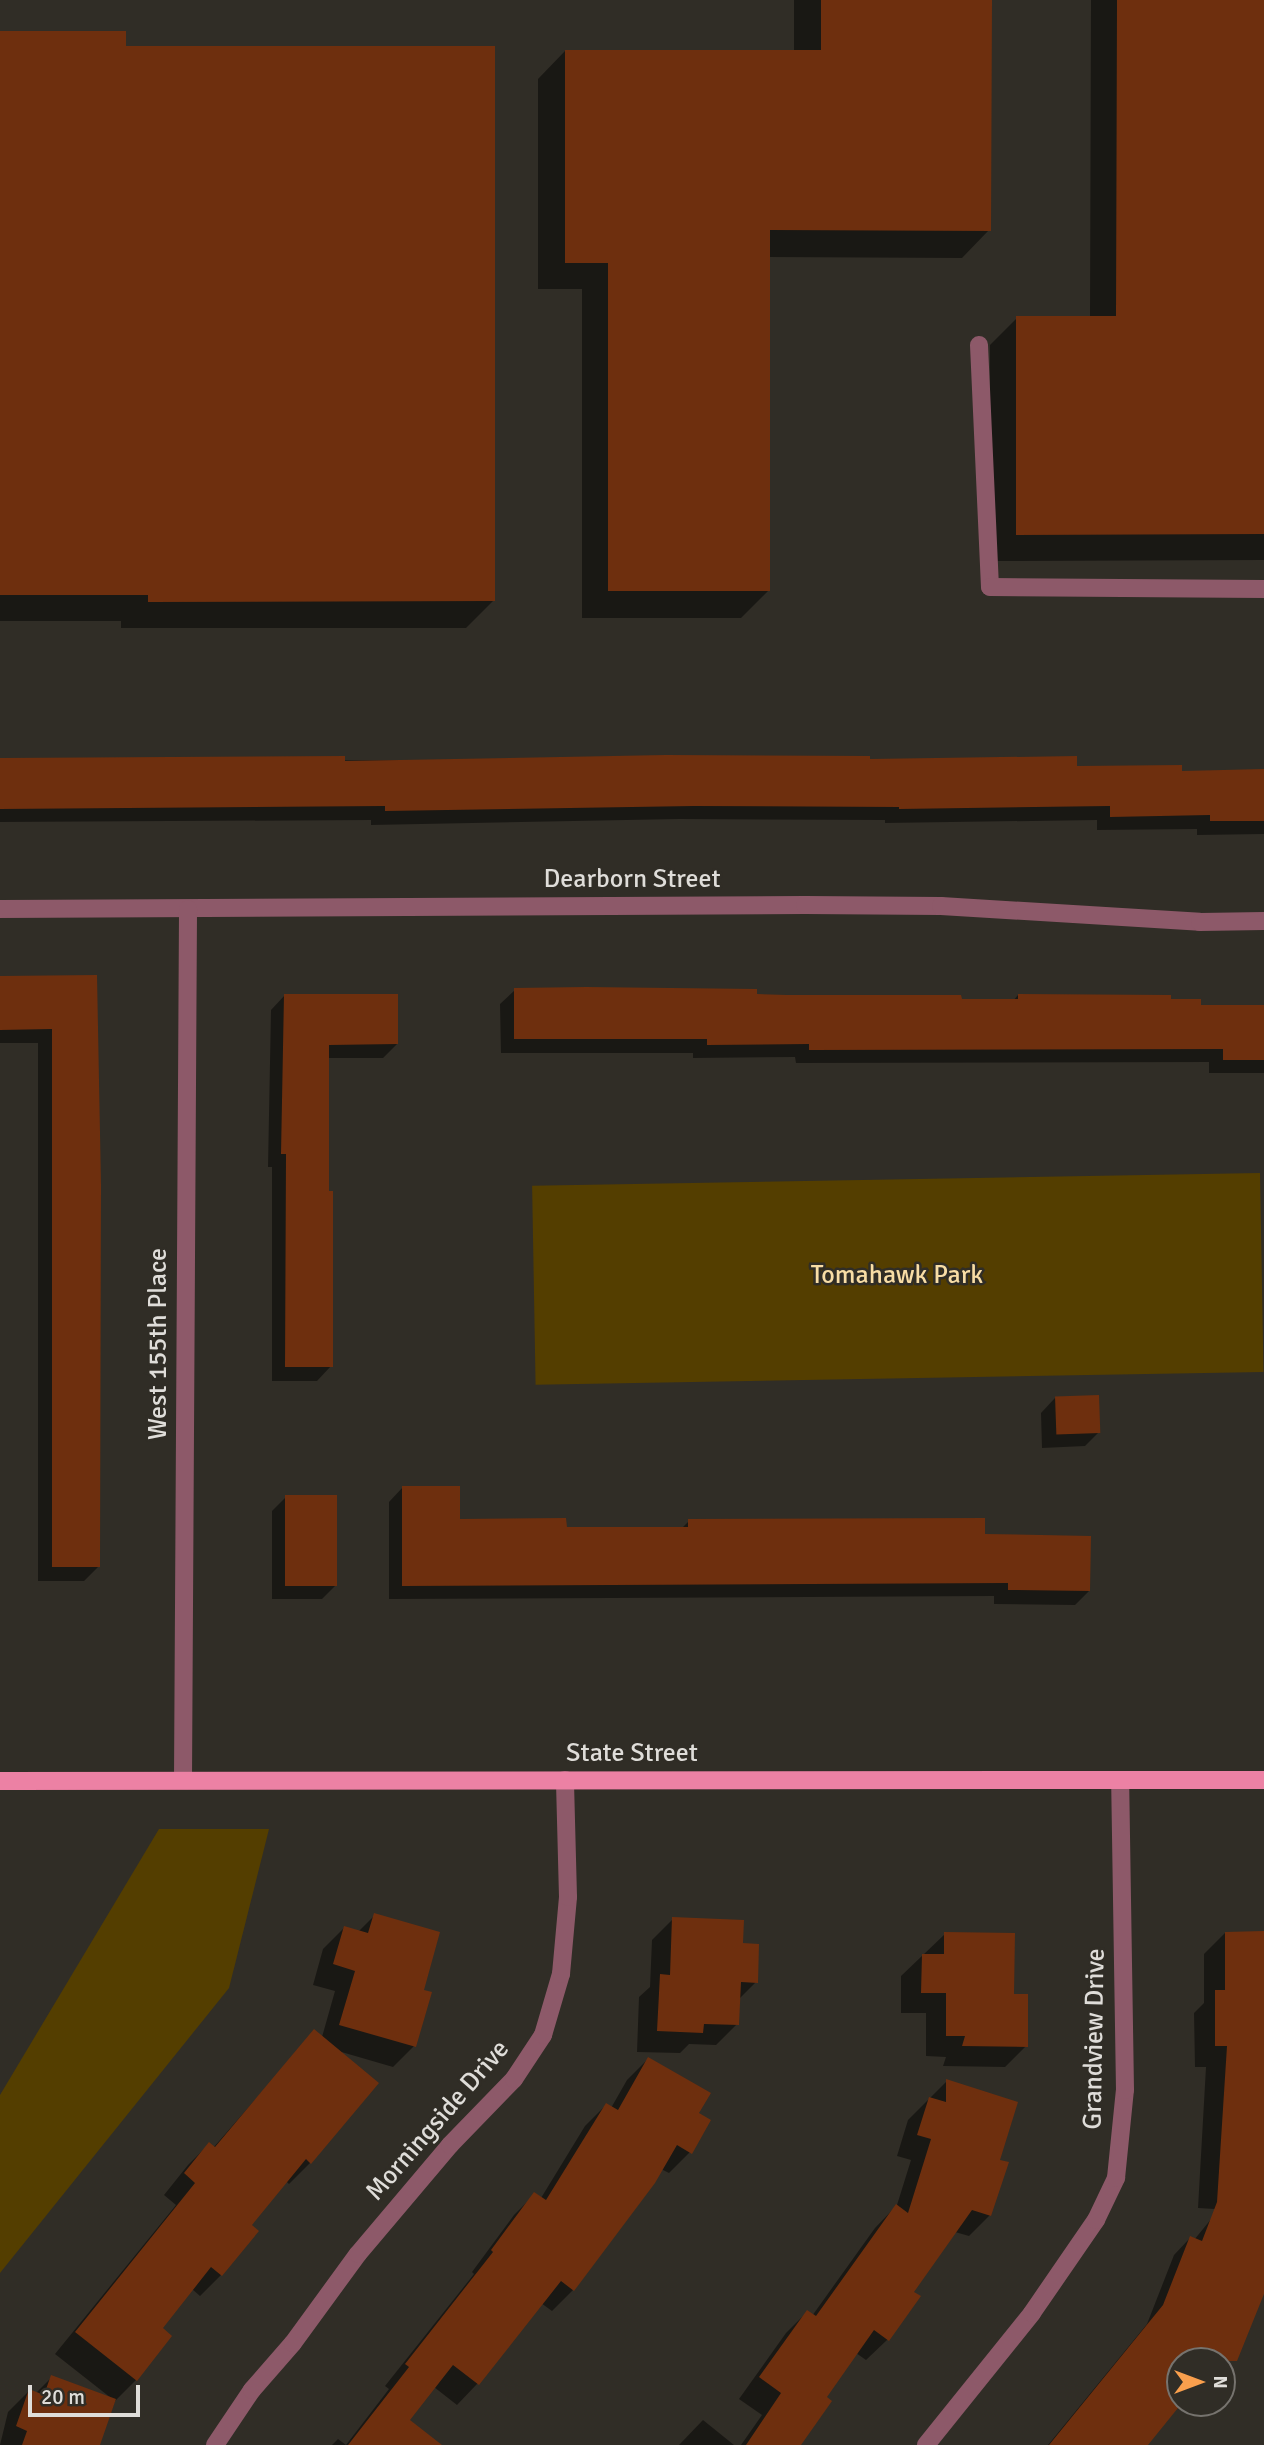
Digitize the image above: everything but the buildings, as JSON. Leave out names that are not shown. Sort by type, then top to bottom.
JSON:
[{"type":"main road","name":"State Street","points":[[0,1781],[1264,1780]]},
{"type":"street","points":[[979,345],[990,587],[1264,589]]},
{"type":"street","name":"Dearborn Street","points":[[0,909],[900,906],[1200,922],[1264,922]]},
{"type":"street","name":"West 155th Place","points":[[183,1780],[188,909]]},
{"type":"street","name":"Morningside Drive","points":[[215,2445],[252,2390],[293,2343],[358,2254],[450,2145],[514,2079],[543,2035],[561,1974],[568,1897],[565,1780]]},
{"type":"street","name":"Grandview Drive","points":[[926,2445],[1032,2314],[1096,2220],[1115,2178],[1125,2090],[1120,1781]]},
{"type":"green space","name":"Tomahawk Park","points":[[1260,1173],[1263,1372],[536,1385],[532,1186]]},
{"type":"green space","points":[[159,1829],[269,1829],[229,1988],[0,2273],[0,2095]]}]
